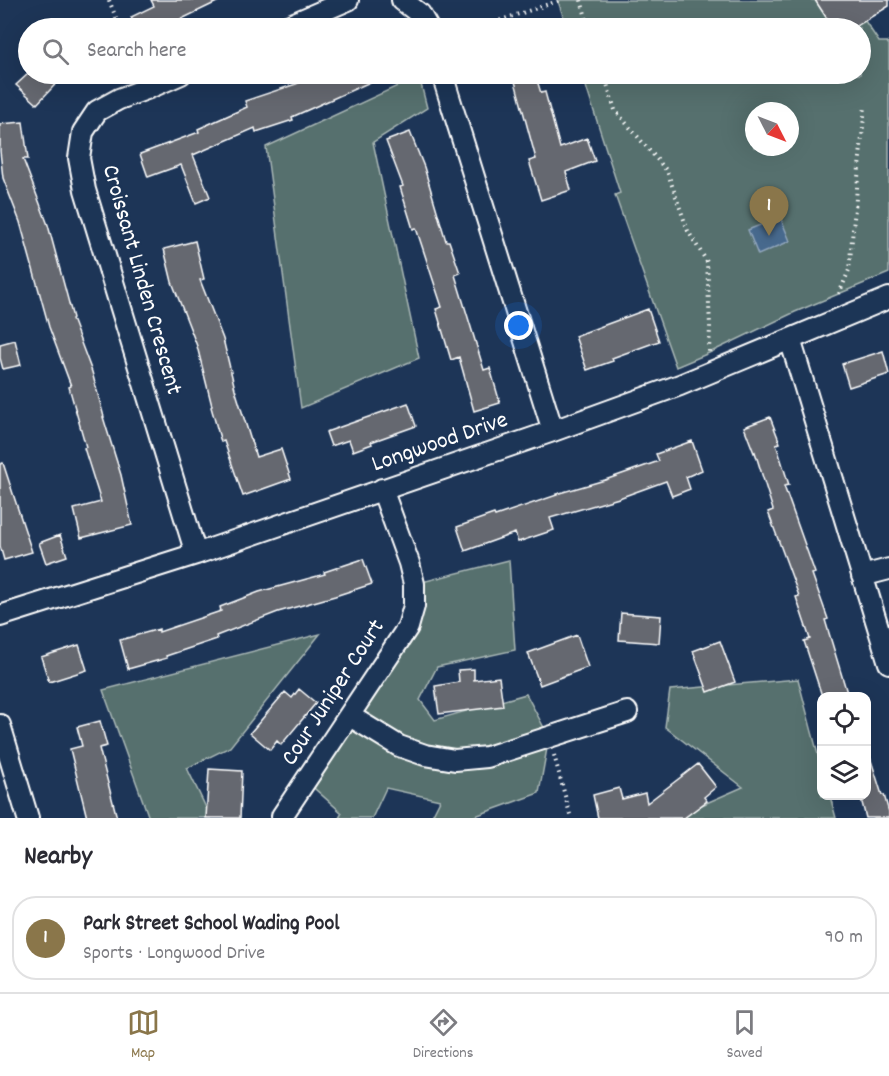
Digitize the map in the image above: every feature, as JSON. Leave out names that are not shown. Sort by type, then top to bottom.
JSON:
[{"type":"street","points":[[306,18],[348,0]]},
{"type":"street","points":[[402,0],[422,18]]},
{"type":"street","name":"Croissant Linden Crescent","points":[[158,84],[119,99],[97,111],[84,132],[79,158],[85,190],[196,554]]},
{"type":"street","points":[[445,84],[553,431]]},
{"type":"street","name":"Longwood Drive","points":[[0,616],[196,554],[553,431],[680,385],[889,298]]},
{"type":"street","points":[[790,339],[889,663]]},
{"type":"street","name":"Cour Juniper Court","points":[[282,816],[408,627],[414,606],[414,584],[409,563],[382,489]]},
{"type":"street","points":[[862,576],[889,569]]},
{"type":"street","points":[[350,716],[399,746],[425,755],[455,760],[487,757],[627,712]]},
{"type":"street","points":[[0,725],[28,818]]},
{"type":"path","points":[[109,0],[116,18]]},
{"type":"path","points":[[507,18],[561,0]]},
{"type":"path","points":[[581,0],[587,18]]},
{"type":"path","points":[[607,84],[615,110],[667,171],[688,231],[706,262],[710,326],[709,353]]},
{"type":"path","points":[[839,294],[849,270],[866,106]]},
{"type":"path","points":[[549,737],[571,818]]},
{"type":"green space","points":[[815,0],[827,18],[564,18],[558,1]]},
{"type":"green space","points":[[871,30],[879,42],[887,42],[889,45],[889,273],[795,312],[676,367],[615,195],[620,193],[585,84],[871,84]]},
{"type":"green space","points":[[402,84],[421,84],[427,108],[373,142],[419,358],[301,408],[266,147]]},
{"type":"green space","points":[[509,560],[515,650],[437,667],[420,700],[435,720],[526,694],[549,737],[539,793],[475,816],[475,818],[431,818],[440,800],[386,788],[372,818],[339,818],[342,813],[306,781],[408,627],[414,584]]},
{"type":"green space","points":[[320,634],[230,747],[187,768],[211,818],[149,818],[103,690]]},
{"type":"green space","points":[[798,679],[817,751],[817,800],[831,800],[836,818],[672,818],[743,787],[665,727],[670,690]]},
{"type":"water","points":[[780,217],[790,241],[758,255],[748,230]]},
{"type":"building","points":[[151,0],[221,0],[184,18],[131,18],[154,6]]},
{"type":"building","points":[[815,0],[889,0],[889,6],[869,18],[827,18]]},
{"type":"building","points":[[18,83],[56,84],[37,104],[16,85]]},
{"type":"building","points":[[296,84],[366,84],[292,117],[293,120],[256,132],[255,128],[193,155],[210,197],[196,203],[181,165],[148,177],[140,154],[199,132],[198,129],[247,107],[245,101]]},
{"type":"building","points":[[516,84],[538,84],[541,93],[545,92],[560,148],[587,138],[595,161],[566,172],[571,190],[541,200],[529,161],[536,159]]},
{"type":"building","points":[[23,122],[28,159],[23,159],[48,225],[72,319],[92,372],[121,475],[132,525],[81,538],[74,509],[101,502],[84,448],[86,447],[69,387],[71,386],[49,327],[20,222],[3,178],[0,124]]},
{"type":"building","points":[[410,132],[424,167],[446,241],[449,241],[460,273],[455,275],[484,370],[490,368],[500,403],[474,411],[459,357],[451,360],[436,309],[442,307],[416,228],[413,229],[400,187],[403,186],[386,141]]},
{"type":"building","points":[[195,241],[204,279],[200,280],[223,339],[235,389],[256,457],[281,449],[291,479],[243,496],[224,441],[221,442],[197,346],[172,282],[164,249]]},
{"type":"building","points":[[648,309],[659,341],[587,370],[575,336]]},
{"type":"building","points":[[15,340],[21,365],[3,369],[0,344]]},
{"type":"building","points":[[883,351],[889,374],[849,387],[842,364]]},
{"type":"building","points":[[408,403],[416,426],[353,451],[349,440],[331,446],[326,432]]},
{"type":"building","points":[[770,417],[780,443],[776,444],[789,485],[784,486],[815,573],[812,574],[828,619],[825,620],[847,692],[821,692],[804,641],[810,639],[796,597],[799,596],[768,512],[773,510],[755,452],[744,427]]},
{"type":"building","points":[[692,441],[702,470],[686,477],[690,489],[672,496],[666,481],[619,498],[550,518],[554,530],[518,542],[515,533],[465,551],[457,527],[659,461],[656,454]]},
{"type":"building","points":[[3,463],[32,552],[4,560],[0,546],[0,464]]},
{"type":"building","points":[[60,535],[67,556],[46,563],[39,543]]},
{"type":"building","points":[[363,559],[372,584],[278,612],[216,636],[217,639],[166,656],[167,658],[128,669],[120,640],[159,629],[159,632],[221,611],[220,607],[259,592],[325,574],[324,572]]},
{"type":"building","points":[[621,613],[661,616],[659,643],[619,640]]},
{"type":"building","points":[[577,635],[588,667],[540,685],[528,653]]},
{"type":"building","points":[[720,641],[735,682],[708,692],[693,651]]},
{"type":"building","points":[[79,645],[87,670],[49,682],[41,657]]},
{"type":"building","points":[[474,669],[474,680],[499,677],[503,706],[439,714],[435,686],[459,682],[458,670]]},
{"type":"building","points":[[299,689],[316,703],[281,745],[277,741],[270,750],[250,733],[285,692],[292,698]]},
{"type":"building","points":[[100,721],[107,746],[99,748],[117,818],[87,818],[70,749],[82,746],[77,727]]},
{"type":"building","points":[[871,760],[882,795],[884,795],[889,818],[866,818],[861,800],[871,800]]},
{"type":"building","points":[[698,764],[716,787],[704,797],[707,801],[684,818],[598,818],[593,795],[619,788],[622,799],[645,793],[647,803]]},
{"type":"building","points":[[209,769],[242,771],[240,818],[206,818]]},
{"type":"place","name":"Park Street School Wading Pool","points":[[769,236]]}]
